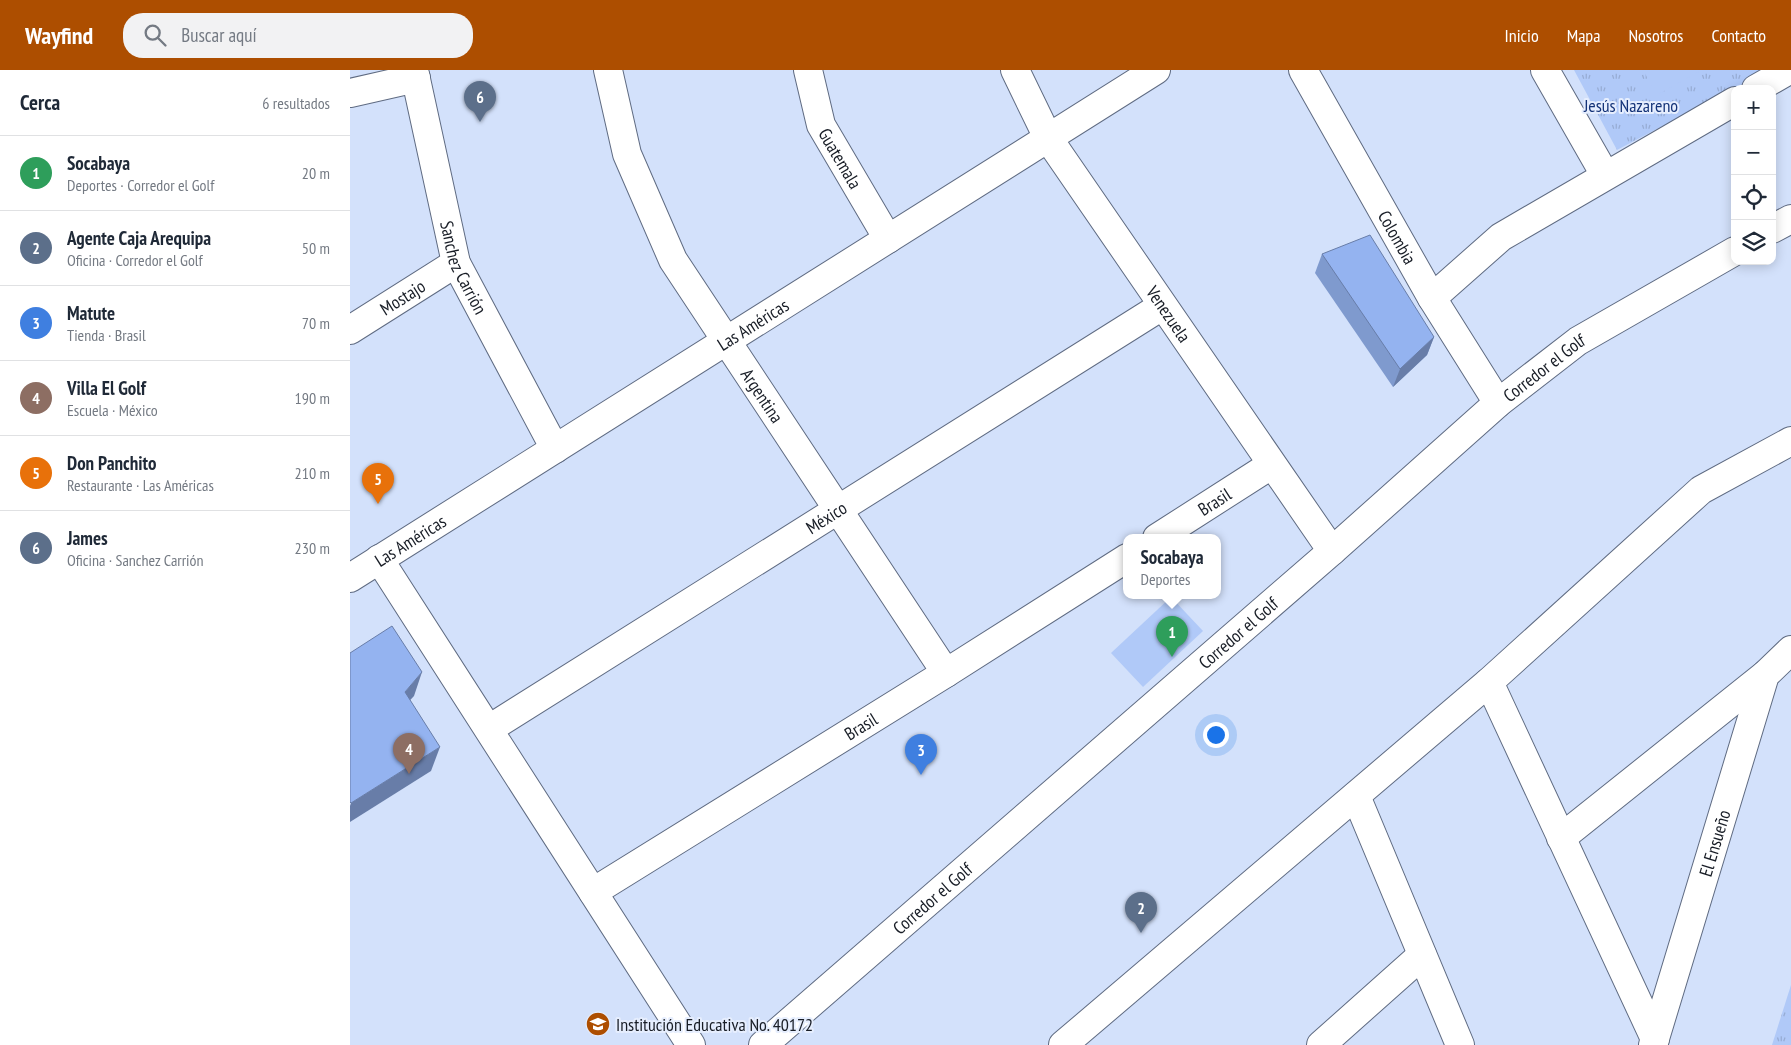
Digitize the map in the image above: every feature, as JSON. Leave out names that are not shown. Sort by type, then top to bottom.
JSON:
[{"type":"street","name":"Argentina","points":[[608,70],[627,154],[673,260],[946,674]]},
{"type":"street","name":"Guatemala","points":[[808,70],[821,125],[888,239]]},
{"type":"street","name":"Venezuela","points":[[1015,70],[1048,138],[1271,465],[1332,551]]},
{"type":"street","name":"Las Américas","points":[[350,578],[1156,70]]},
{"type":"street","name":"Colombia","points":[[1304,70],[1432,298],[1498,403]]},
{"type":"street","points":[[1545,70],[1606,175]]},
{"type":"street","points":[[1763,85],[1788,70]]},
{"type":"street","points":[[350,93],[415,74]]},
{"type":"street","name":"Sanchez Carrión","points":[[415,74],[456,263],[555,449]]},
{"type":"street","points":[[1432,298],[1501,237],[1731,103]]},
{"type":"street","points":[[1776,227],[1791,219]]},
{"type":"street","name":"Corredor el Golf","points":[[763,1045],[1332,551],[1498,403],[1578,341],[1731,253]]},
{"type":"street","name":"Mostajo","points":[[350,330],[456,263]]},
{"type":"street","name":"México","points":[[488,729],[1162,306]]},
{"type":"street","points":[[1063,1045],[1489,682],[1701,490],[1791,441]]},
{"type":"street","name":"Brasil","points":[[1163,534],[1271,465]]},
{"type":"street","points":[[379,559],[691,1045]]},
{"type":"street","name":"Brasil","points":[[593,892],[946,674],[1123,561]]},
{"type":"street","name":"El Ensueño","points":[[1654,1042],[1765,675],[1791,650]]},
{"type":"street","points":[[1561,838],[1765,675]]},
{"type":"street","points":[[1489,682],[1654,1042]]},
{"type":"street","points":[[1356,796],[1460,1045]]},
{"type":"street","points":[[1320,1045],[1422,956]]},
{"type":"green space","name":"Jesús Nazareno","points":[[1574,70],[1769,70],[1740,85],[1731,85],[1731,90],[1617,150]]},
{"type":"green space","points":[[1643,70],[1702,70],[1657,95]]},
{"type":"green space","points":[[1169,599],[1173,599],[1203,631],[1143,687],[1111,653]]},
{"type":"green space","points":[[1791,985],[1791,1045],[1772,1045]]},
{"type":"building","points":[[1370,235],[1434,337],[1400,369],[1322,254]]},
{"type":"building","points":[[392,626],[422,672],[405,692],[440,747],[351,803],[350,653]]},
{"type":"place","name":"James","points":[[480,122]]},
{"type":"place","name":"Don Panchito","points":[[378,504]]},
{"type":"place","name":"Socabaya","points":[[1172,657]]},
{"type":"place","name":"Villa El Golf","points":[[409,774]]},
{"type":"place","name":"Matute","points":[[921,775]]},
{"type":"place","name":"Agente Caja Arequipa","points":[[1141,933]]},
{"type":"place","name":"Institución Educativa No. 40172","points":[[598,1024]]}]
